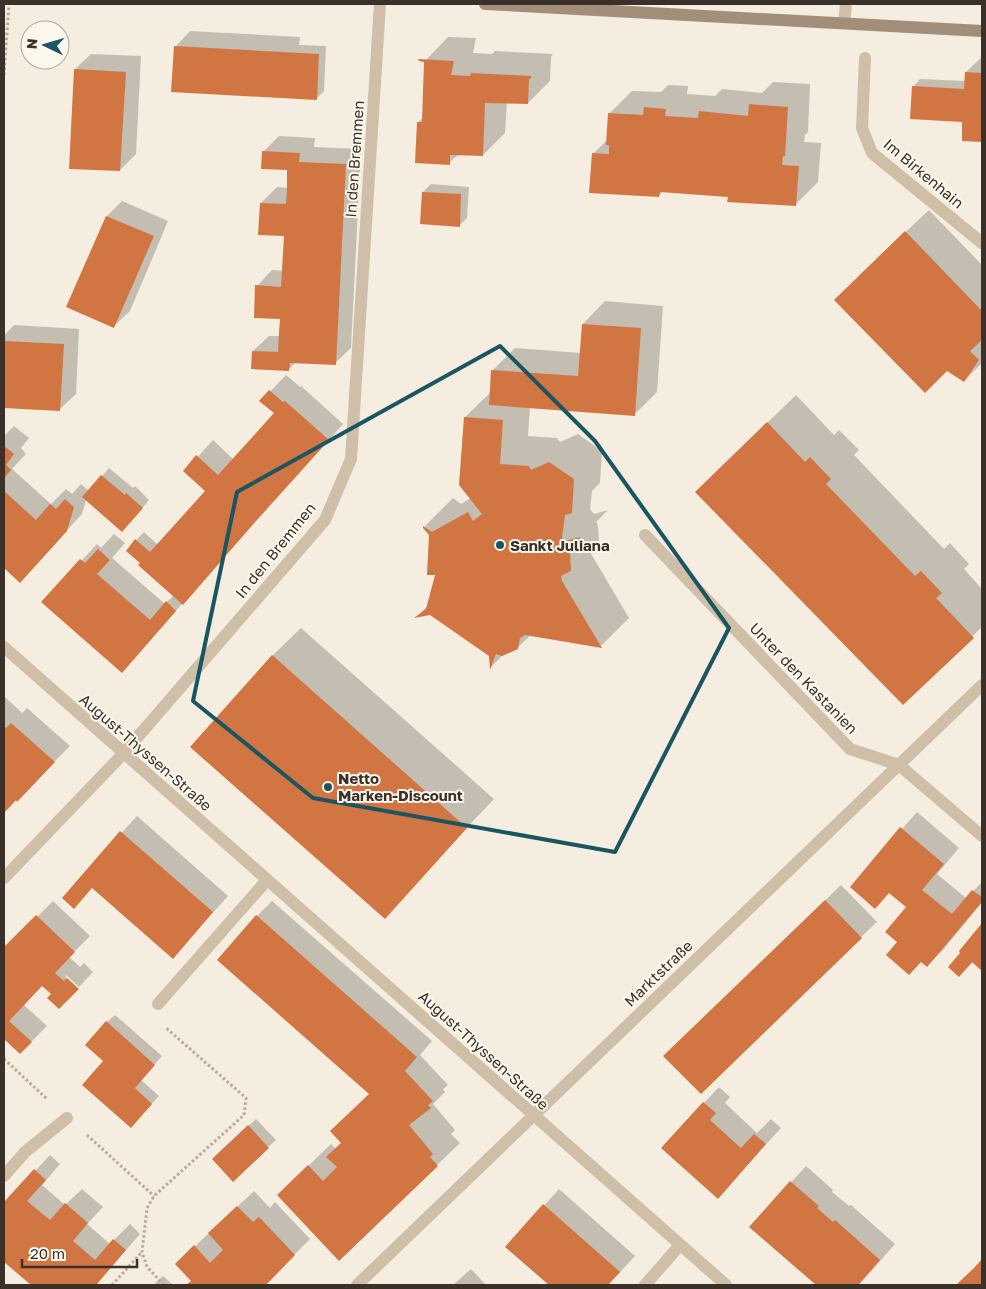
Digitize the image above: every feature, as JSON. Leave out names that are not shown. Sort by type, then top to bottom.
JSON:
[{"type":"main road","points":[[485,4],[982,31]]},
{"type":"street","name":"In den Bremmen","points":[[4,878],[123,754],[325,520],[351,459],[380,4]]},
{"type":"street","points":[[844,23],[846,4]]},
{"type":"street","name":"Im Birkenhain","points":[[866,58],[862,128],[872,152],[982,243]]},
{"type":"street","name":"Unter den Kastanien","points":[[645,535],[850,749],[900,765],[982,836]]},
{"type":"street","name":"August-Thyssen-Straße","points":[[4,647],[726,1285]]},
{"type":"street","name":"Marktstraße","points":[[357,1285],[982,685]]},
{"type":"street","points":[[158,1004],[267,880]]},
{"type":"street","points":[[4,1176],[25,1152],[67,1118]]},
{"type":"street","points":[[645,1285],[680,1245]]},
{"type":"path","points":[[4,75],[9,4]]},
{"type":"path","points":[[158,1004],[160,1023],[246,1098],[244,1115],[154,1196],[147,1208],[142,1252],[146,1267],[164,1285]]},
{"type":"path","points":[[112,1285],[142,1252]]},
{"type":"highlighted area","points":[[500,346],[595,441],[729,628],[615,852],[313,798],[193,701],[237,492]]},
{"type":"building","points":[[174,46],[319,54],[317,100],[171,92]]},
{"type":"building","points":[[418,59],[454,61],[451,75],[470,76],[471,73],[531,76],[529,79],[528,104],[485,103],[483,156],[450,155],[450,165],[415,163],[417,122],[422,122],[424,62]]},
{"type":"building","points":[[74,69],[126,72],[120,171],[69,169]]},
{"type":"building","points":[[965,72],[982,73],[982,142],[962,141],[962,122],[910,119],[912,86],[964,89]]},
{"type":"building","points":[[749,104],[788,107],[785,156],[783,156],[782,165],[799,166],[796,206],[727,202],[728,197],[660,192],[659,197],[589,193],[592,153],[609,154],[609,145],[606,145],[608,113],[643,115],[644,107],[666,109],[665,116],[698,118],[699,111],[748,116]]},
{"type":"building","points":[[262,151],[300,153],[299,162],[346,164],[336,365],[290,363],[289,371],[251,369],[252,351],[278,352],[280,319],[254,318],[255,285],[281,287],[284,236],[258,235],[260,203],[286,204],[287,191],[287,170],[261,169]]},
{"type":"building","points":[[422,192],[461,194],[460,227],[420,224]]},
{"type":"building","points":[[106,216],[154,236],[114,328],[66,307]]},
{"type":"building","points":[[905,231],[982,311],[982,340],[970,351],[979,360],[964,382],[947,371],[925,393],[834,300]]},
{"type":"building","points":[[582,324],[641,328],[635,416],[489,405],[491,370],[578,376]]},
{"type":"building","points":[[4,341],[64,344],[60,411],[4,408]]},
{"type":"building","points":[[269,390],[283,402],[285,401],[329,440],[183,605],[138,565],[140,563],[126,551],[135,539],[150,552],[205,491],[183,471],[196,455],[218,475],[274,413],[259,401]]},
{"type":"building","name":"Sankt Juliana","points":[[464,417],[503,420],[500,464],[529,466],[531,470],[549,462],[574,479],[572,513],[565,515],[562,538],[565,541],[580,537],[580,540],[566,549],[570,553],[571,571],[561,576],[562,581],[602,648],[525,635],[520,638],[518,649],[502,656],[496,654],[490,670],[489,656],[430,615],[414,618],[426,609],[435,575],[427,575],[429,535],[423,526],[432,532],[468,512],[473,521],[482,514],[459,485]]},
{"type":"building","points":[[767,422],[805,462],[810,457],[831,479],[826,484],[915,576],[921,571],[942,593],[936,598],[974,638],[903,705],[695,492]]},
{"type":"building","points":[[4,446],[14,454],[6,465],[11,470],[4,478]]},
{"type":"building","points":[[101,475],[143,508],[122,532],[82,497]]},
{"type":"building","points":[[4,491],[36,520],[50,504],[56,509],[65,499],[74,507],[67,531],[20,583],[4,568]]},
{"type":"building","points":[[98,549],[110,560],[97,574],[150,620],[166,601],[176,611],[122,673],[41,602],[80,559],[85,563]]},
{"type":"building","name":"Netto Marken-Discount","points":[[272,655],[467,828],[385,919],[190,747]]},
{"type":"building","points":[[11,723],[55,762],[4,813],[4,726],[6,728]]},
{"type":"building","points":[[900,827],[944,864],[922,890],[952,914],[972,890],[982,897],[982,902],[927,967],[921,962],[909,975],[886,955],[897,942],[885,932],[906,907],[889,893],[875,909],[850,887]]},
{"type":"building","points":[[120,831],[213,912],[173,959],[92,888],[74,909],[62,898]]},
{"type":"building","points":[[825,900],[862,938],[701,1094],[663,1056]]},
{"type":"building","points":[[36,915],[75,952],[55,973],[64,981],[67,978],[79,989],[59,1009],[47,998],[51,994],[42,986],[9,1021],[32,1042],[20,1054],[4,1039],[4,947]]},
{"type":"building","points":[[256,915],[417,1057],[405,1071],[433,1101],[428,1105],[431,1108],[409,1125],[433,1154],[430,1157],[438,1166],[339,1261],[277,1195],[308,1165],[323,1181],[337,1167],[326,1157],[341,1143],[330,1131],[369,1094],[217,960]]},
{"type":"building","points":[[982,923],[982,971],[972,962],[959,977],[948,967]]},
{"type":"building","points":[[106,1021],[155,1065],[135,1088],[152,1104],[131,1128],[82,1085],[103,1061],[85,1045]]},
{"type":"building","points":[[703,1102],[716,1113],[710,1120],[741,1148],[754,1134],[766,1144],[718,1199],[661,1148]]},
{"type":"building","points":[[248,1125],[269,1148],[233,1182],[212,1159]]},
{"type":"building","points":[[34,1169],[46,1180],[27,1201],[50,1220],[65,1203],[88,1223],[73,1241],[95,1260],[113,1239],[126,1250],[96,1285],[31,1285],[4,1262],[4,1202]]},
{"type":"building","points":[[790,1181],[819,1206],[817,1208],[833,1222],[835,1220],[880,1260],[858,1285],[816,1285],[749,1227]]},
{"type":"building","points":[[543,1204],[620,1272],[608,1285],[549,1285],[505,1247]]},
{"type":"building","points":[[237,1206],[253,1222],[259,1217],[295,1255],[266,1285],[186,1285],[191,1281],[175,1264],[194,1245],[210,1263],[223,1250],[208,1233]]},
{"type":"building","points":[[982,1259],[982,1285],[956,1285],[974,1268]]},
{"type":"place","name":"Sankt Juliana","points":[[500,545]]},
{"type":"place","name":"Netto Marken-Discount","points":[[328,787]]}]
